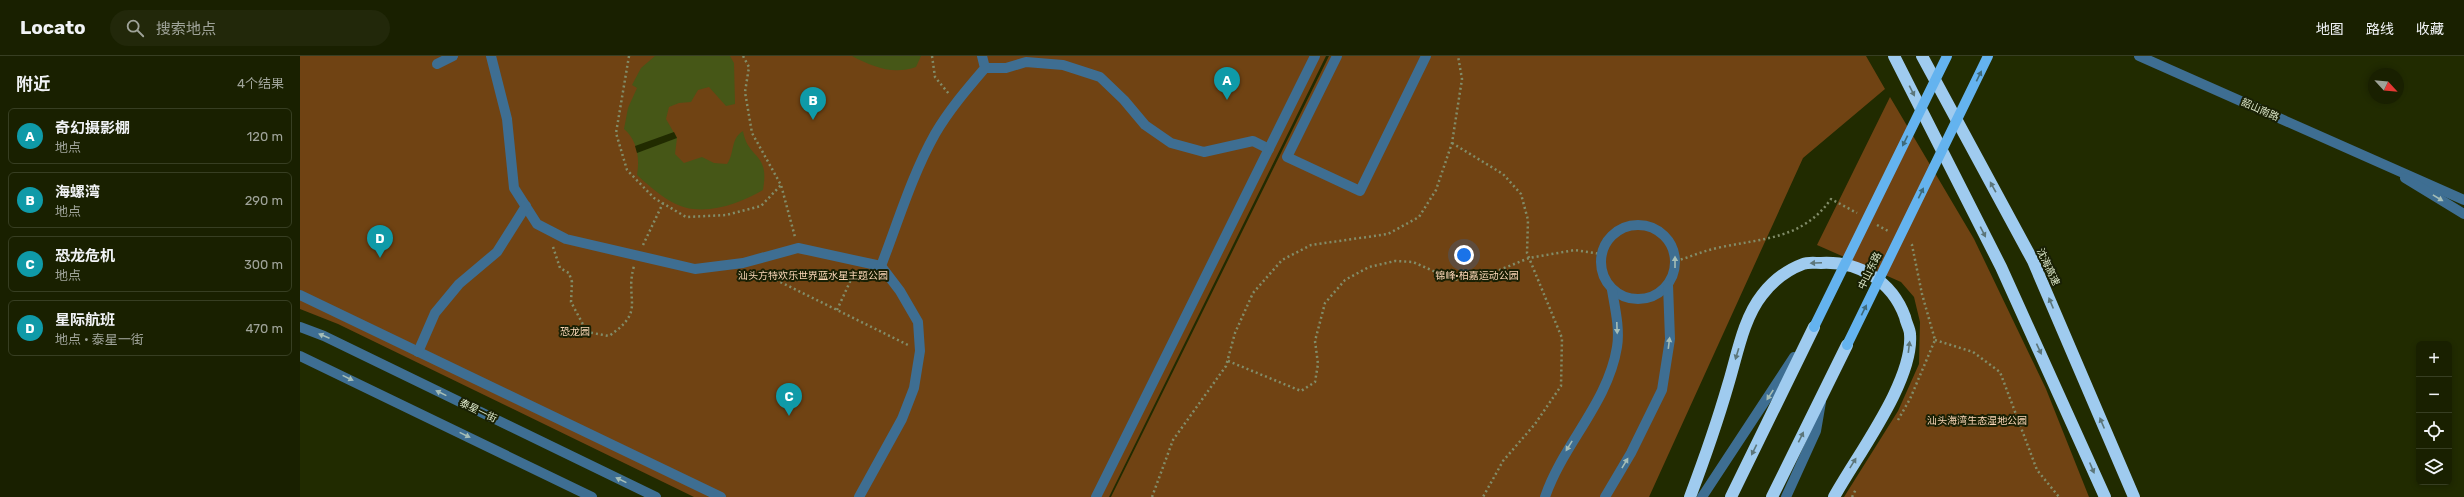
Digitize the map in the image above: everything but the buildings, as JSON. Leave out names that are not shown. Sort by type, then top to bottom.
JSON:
[{"type":"highway","points":[[1894,56],[2001,267],[2105,497]]},
{"type":"highway","name":"沈海高速","points":[[1922,56],[2033,261],[2134,497]]},
{"type":"highway","points":[[1690,497],[1710,443],[1748,319],[1761,296],[1780,276],[1804,264],[1830,262],[1863,270],[1888,286],[1900,303],[1910,334],[1907,365],[1889,404],[1834,497]]},
{"type":"highway","points":[[1731,497],[1814,327]]},
{"type":"highway","name":"中山东路","points":[[1772,497],[1847,345]]},
{"type":"highway","points":[[2110,441],[2138,497]]},
{"type":"main road","points":[[1814,327],[1947,56]]},
{"type":"main road","name":"中山东路","points":[[1847,345],[1988,56]]},
{"type":"street","points":[[437,64],[453,56]]},
{"type":"street","points":[[491,56],[507,119],[514,188],[537,224],[566,239],[695,269],[743,264],[798,248],[881,266],[900,291],[918,322],[920,351],[914,388],[902,419],[859,497]]},
{"type":"street","points":[[982,56],[985,68]]},
{"type":"street","points":[[1096,497],[1315,56]]},
{"type":"street","points":[[1337,56],[1287,156],[1360,191],[1426,56]]},
{"type":"street","name":"韶山南路","points":[[2139,56],[2380,164],[2424,180],[2464,200]]},
{"type":"street","points":[[985,68],[1006,68],[1026,62],[1063,65],[1100,77],[1124,100],[1146,125],[1172,143],[1204,152],[1253,141],[1269,149]]},
{"type":"street","points":[[881,266],[912,181],[936,133],[956,103],[985,68]]},
{"type":"street","name":"韶山南路","points":[[2380,164],[2464,214]]},
{"type":"street","points":[[418,352],[435,313],[459,284],[497,252],[526,206]]},
{"type":"street","points":[[1605,497],[1631,453],[1662,390],[1670,339],[1668,285],[1675,267],[1674,249],[1668,239],[1653,228],[1636,225],[1624,227],[1614,234],[1606,243],[1601,254],[1601,267],[1604,279],[1612,290],[1622,297],[1635,300],[1647,299],[1659,294],[1668,285]]},
{"type":"street","points":[[1545,497],[1561,459],[1610,380],[1617,346],[1612,290]]},
{"type":"street","points":[[300,295],[721,497]]},
{"type":"street","points":[[1702,497],[1814,327]]},
{"type":"street","name":"泰星一街","points":[[300,328],[324,336],[656,497]]},
{"type":"street","points":[[300,356],[592,497]]},
{"type":"street","points":[[1786,497],[1816,431],[1824,390]]},
{"type":"path","points":[[629,56],[616,132],[627,170],[654,198],[686,217],[726,215],[761,206],[781,185]]},
{"type":"path","points":[[743,56],[749,67],[745,92],[752,133],[781,185],[798,248]]},
{"type":"path","points":[[932,56],[935,77],[956,103]]},
{"type":"path","points":[[1152,497],[1173,440],[1226,366],[1235,333],[1253,293],[1282,260],[1311,245],[1388,234],[1419,217],[1436,190],[1452,143],[1462,79],[1458,56]]},
{"type":"path","points":[[1452,143],[1503,174],[1521,194],[1528,220],[1527,253],[1562,338],[1560,386],[1535,424],[1503,461],[1483,497]]},
{"type":"path","points":[[554,233],[552,245],[560,268],[569,272],[572,282],[571,302],[587,332],[609,336],[623,326],[632,313],[631,279],[637,256],[663,203]]},
{"type":"path","points":[[1228,360],[1301,390],[1314,382],[1318,364],[1315,340],[1325,303],[1345,280],[1369,267],[1395,261],[1412,262],[1454,280],[1487,275],[1529,258],[1575,250],[1601,254]]},
{"type":"path","points":[[837,310],[859,262]]},
{"type":"path","points":[[743,264],[920,351]]},
{"type":"path","points":[[1935,340],[1973,352],[2000,372],[2037,470],[2059,497]]},
{"type":"green space","name":"汕头方特欢乐世界蓝水星主题公园","points":[[300,56],[1326,56],[1109,497],[694,497],[338,324],[300,309]]},
{"type":"green space","name":"锦峰·柏嘉运动公园","points":[[1329,56],[1866,56],[1885,89],[1803,158],[1649,497],[1111,497]]},
{"type":"green space","name":"汕头海湾生态湿地公园","points":[[1890,97],[1974,239],[2046,389],[2089,497],[1844,497],[1898,411],[1919,364],[1920,322],[1914,297],[1901,282],[1817,245]]},
{"type":"shaded area","points":[[655,56],[730,56],[734,63],[735,104],[726,106],[709,87],[698,90],[691,102],[679,103],[669,107],[666,119],[677,138],[675,154],[684,163],[702,157],[714,163],[727,164],[734,142],[743,131],[749,147],[758,157],[764,168],[763,190],[742,201],[730,205],[718,208],[693,209],[670,201],[637,175],[638,156],[635,144],[624,129],[628,108],[637,88],[632,85],[641,68]]},
{"type":"shaded area","points":[[852,56],[921,56],[916,67],[891,70],[883,69]]},
{"type":"pier","points":[[674,132],[677,138],[637,153],[635,146]]},
{"type":"place","name":"奇幻摄影棚","points":[[1227,100]]},
{"type":"place","name":"海螺湾","points":[[813,120]]},
{"type":"place","name":"星际航班","points":[[380,258]]},
{"type":"place","name":"恐龙危机","points":[[789,416]]},
{"type":"park label","name":"恐龙园","points":[[575,332]]}]
